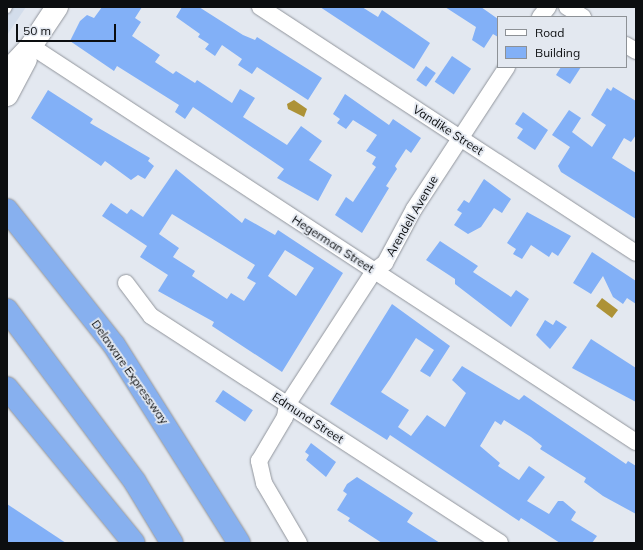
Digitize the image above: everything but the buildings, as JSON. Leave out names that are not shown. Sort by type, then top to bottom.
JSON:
[{"type":"highway","name":"Delaware Expressway","points":[[7,210],[114,346],[239,543]]},
{"type":"highway","points":[[7,310],[135,482],[172,543]]},
{"type":"highway","points":[[7,388],[134,543]]},
{"type":"street","points":[[7,95],[31,46],[57,7]]},
{"type":"street","name":"Vandike Street","points":[[260,7],[636,253]]},
{"type":"street","points":[[541,16],[548,7]]},
{"type":"street","points":[[567,7],[580,16]]},
{"type":"street","points":[[7,72],[31,46]]},
{"type":"street","name":"Hegerman Street","points":[[31,46],[636,442]]},
{"type":"street","points":[[627,46],[636,51]]},
{"type":"street","name":"Arendell Avenue","points":[[299,543],[258,467],[285,417],[287,405],[374,270],[385,263],[414,209],[506,68]]},
{"type":"street","name":"Edmund Street","points":[[126,283],[151,316],[500,543]]},
{"type":"shaded area","points":[[7,7],[26,7],[7,35]]},
{"type":"shaded area","points":[[294,100],[307,109],[304,117],[288,109],[287,104]]},
{"type":"shaded area","points":[[602,298],[618,310],[612,318],[596,306]]}]
